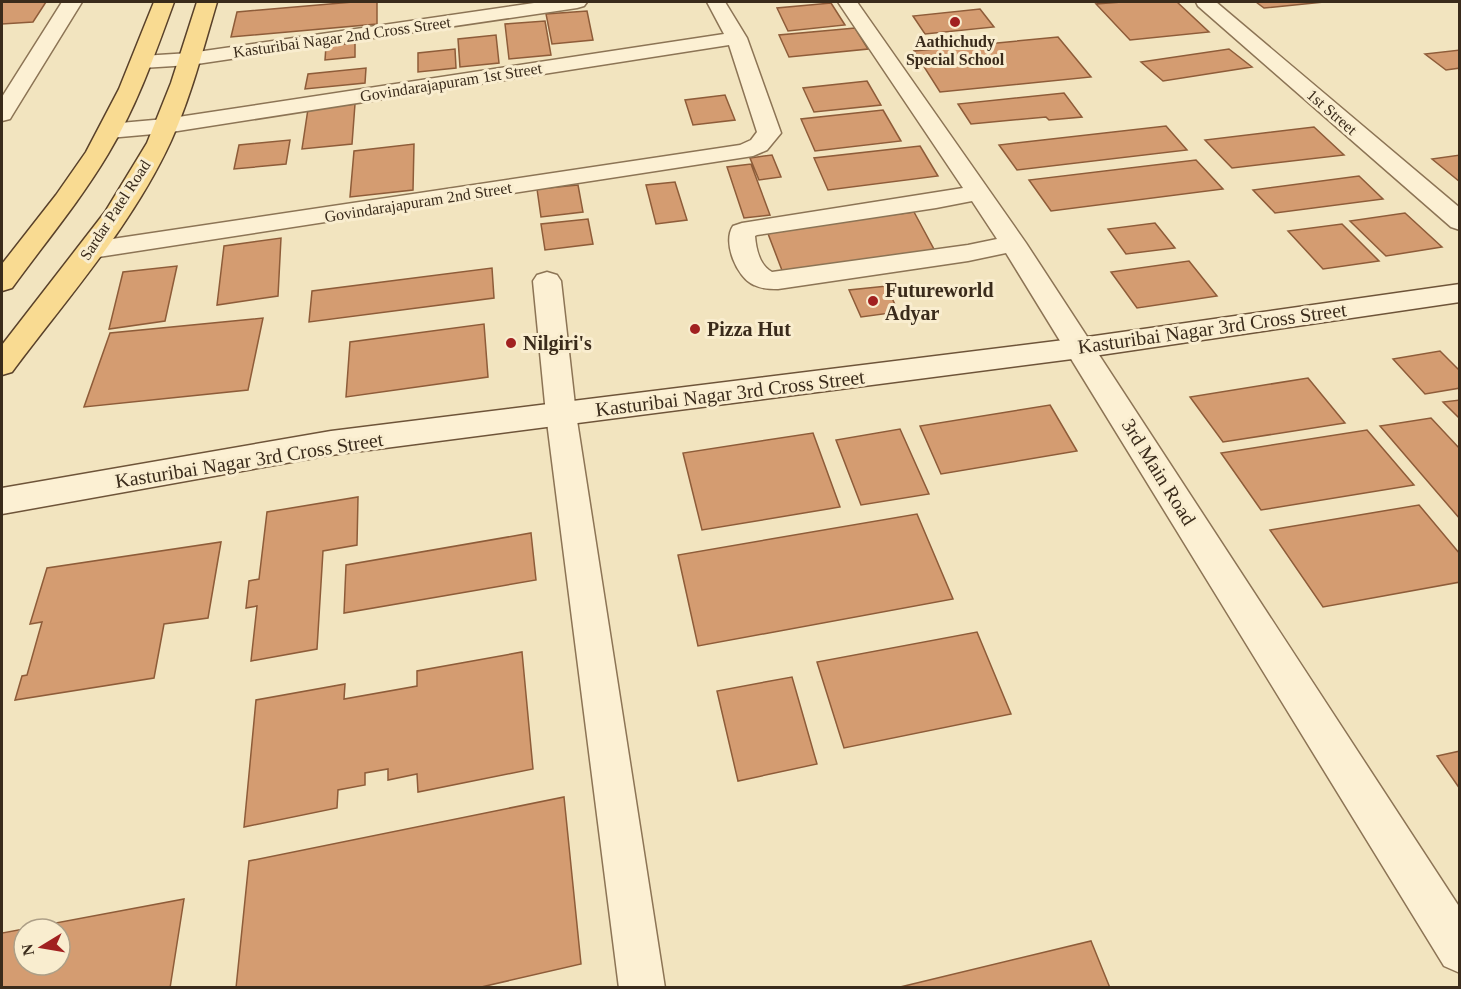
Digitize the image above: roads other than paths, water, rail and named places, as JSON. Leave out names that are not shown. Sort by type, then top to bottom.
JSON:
[{"type":"main road","points":[[2,282],[85,173],[109,131],[142,62],[164,2]]},
{"type":"main road","name":"Sardar Patel Road","points":[[2,365],[92,250],[150,160],[190,59],[207,2]]},
{"type":"street","points":[[2,114],[72,2]]},
{"type":"street","name":"Kasturibai Nagar 2nd Cross Street","points":[[142,62],[190,59],[577,2]]},
{"type":"street","points":[[716,2],[737,38]]},
{"type":"street","name":"3rd Main Road","points":[[848,2],[1013,243],[1460,950]]},
{"type":"street","name":"1st Street","points":[[1205,2],[1460,222]]},
{"type":"street","name":"Govindarajapuram 1st Street","points":[[109,131],[165,126],[737,38]]},
{"type":"street","name":"Govindarajapuram 2nd Street","points":[[92,250],[745,151],[759,146],[769,133],[737,38]]},
{"type":"street","points":[[978,192],[936,201],[751,228],[742,232],[740,238],[755,274],[764,280],[968,253],[1013,243]]},
{"type":"street","points":[[547,280],[561,414],[642,987]]},
{"type":"street","name":"Kasturibai Nagar 3rd Cross Street","points":[[2,501],[331,443],[1080,348],[1460,293]]},
{"type":"place","name":"Aathichudy Special School","points":[[955,22]]},
{"type":"place","name":"Futureworld Adyar","points":[[873,301]]},
{"type":"place","name":"Pizza Hut","points":[[695,329]]},
{"type":"place","name":"Nilgiri's","points":[[511,343]]}]
